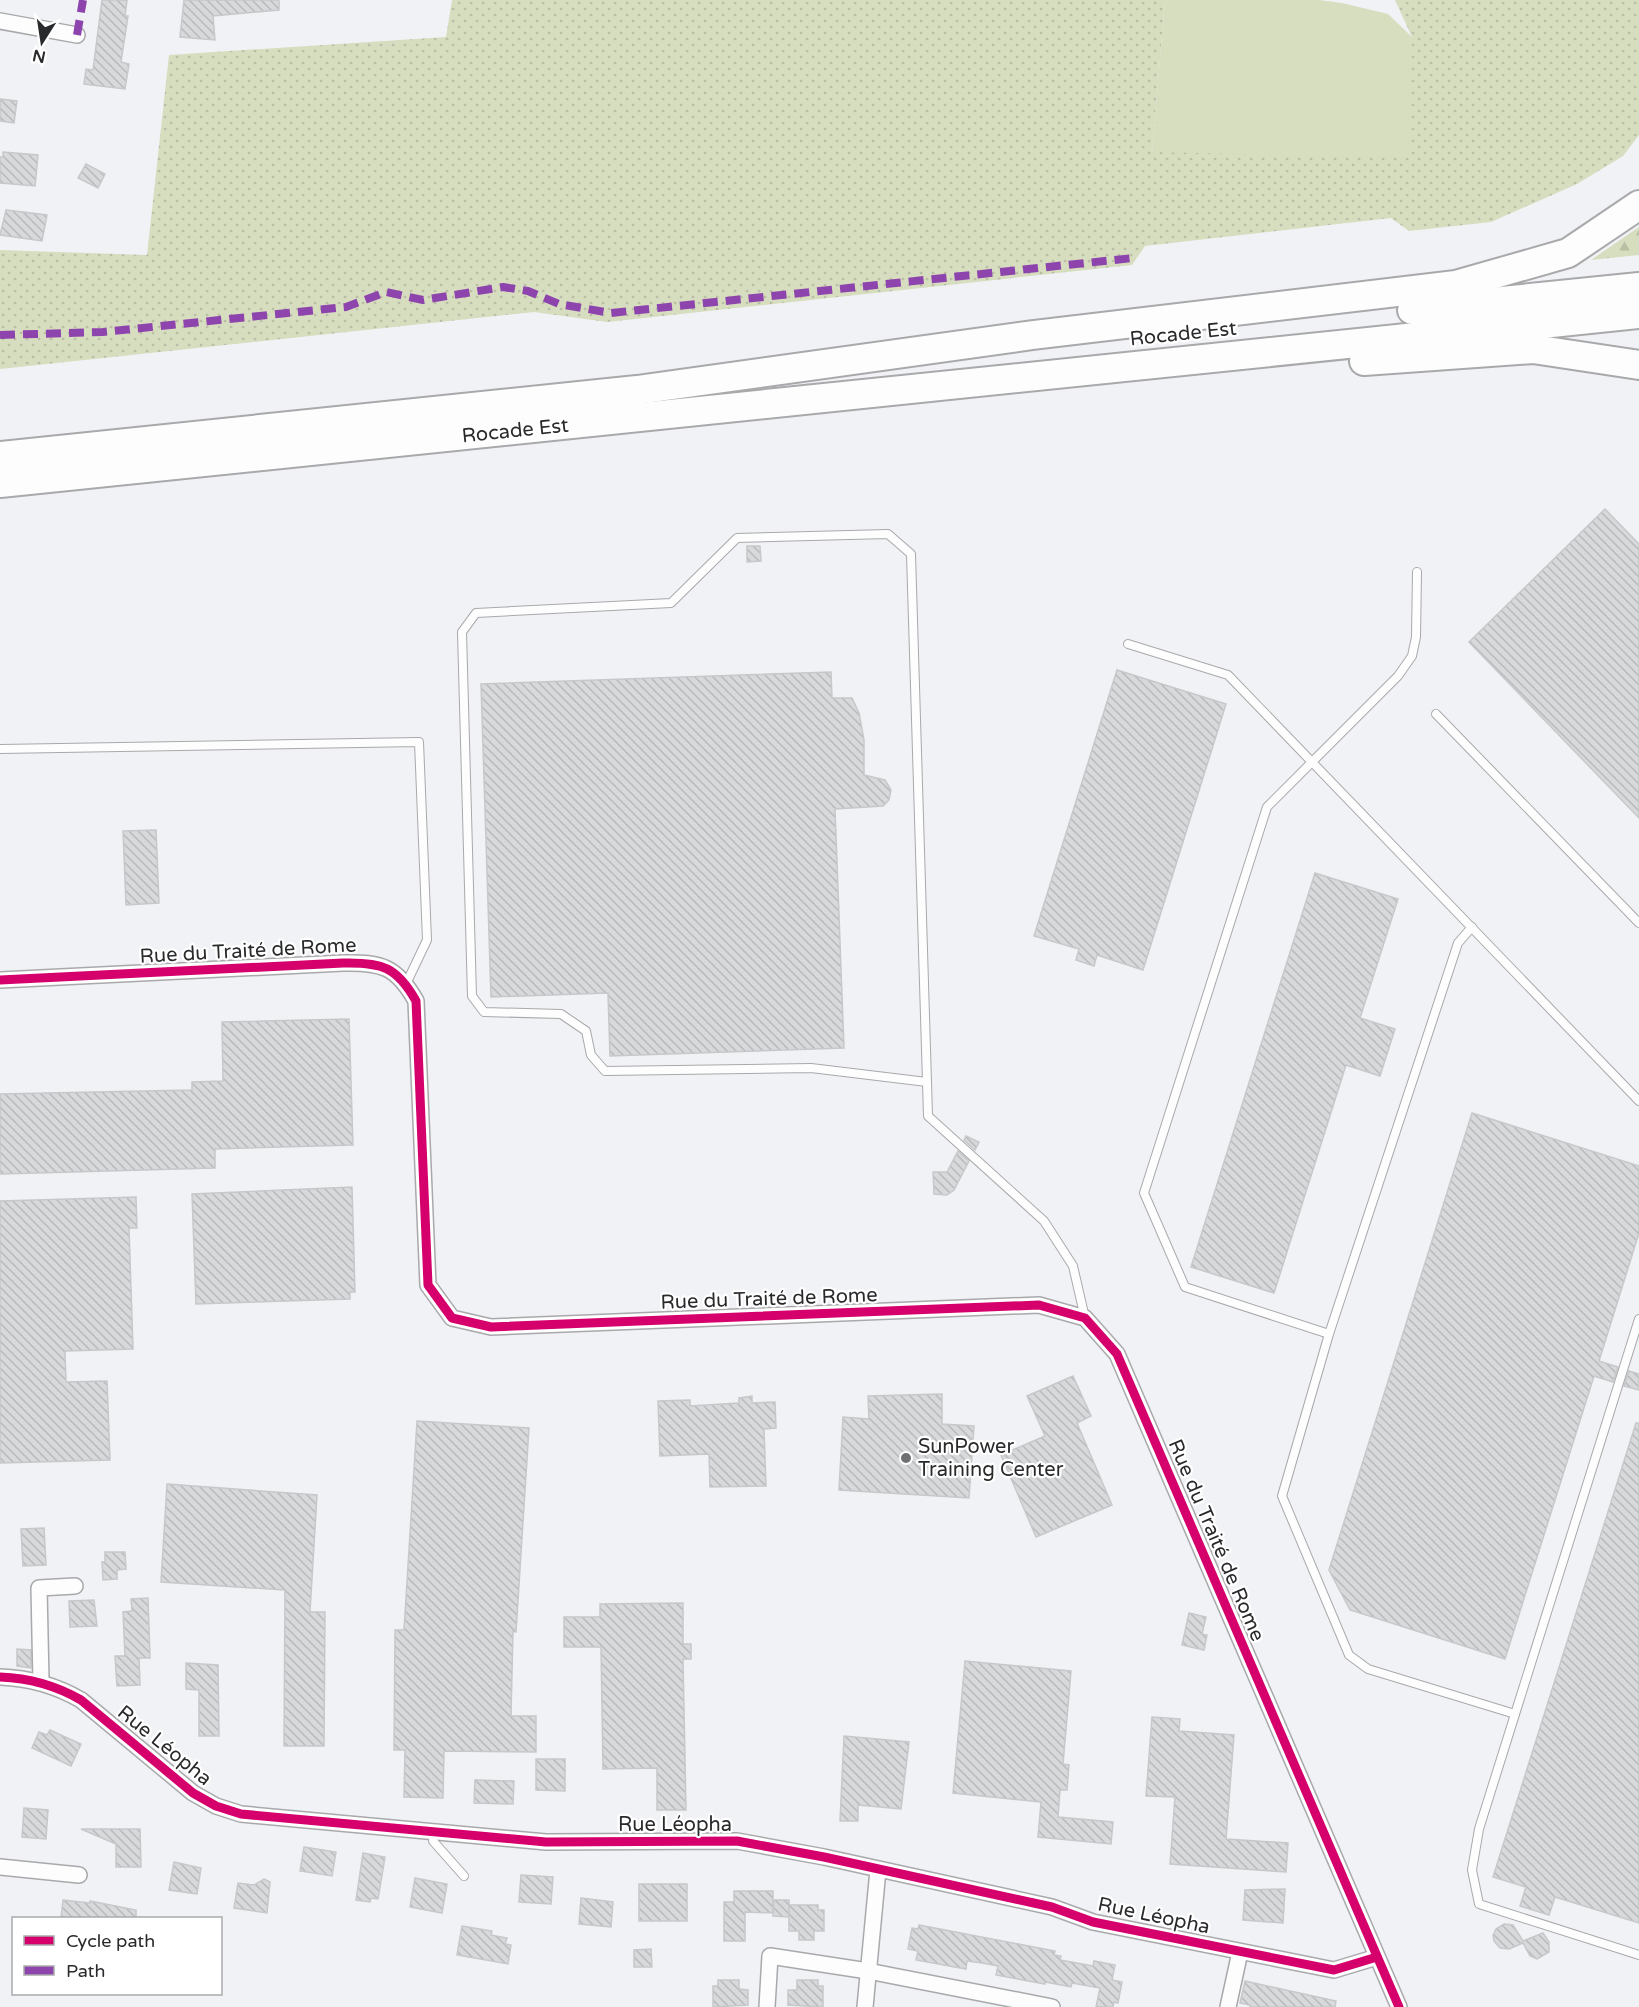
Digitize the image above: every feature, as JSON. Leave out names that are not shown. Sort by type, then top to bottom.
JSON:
[{"type":"highway","points":[[727,378],[1033,335],[1456,285],[1568,254],[1639,205]]},
{"type":"highway","name":"Rocade Est","points":[[0,456],[637,390],[727,378],[1639,287]]},
{"type":"highway","points":[[1268,353],[1639,314]]},
{"type":"highway","points":[[1268,353],[1311,364],[1533,349],[1639,365]]},
{"type":"highway","name":"Rocade Est","points":[[0,483],[1268,353]]},
{"type":"street","points":[[0,21],[77,35]]},
{"type":"street","name":"Rue du Traité de Rome","points":[[0,980],[369,962],[390,969],[406,984],[416,1001],[428,1285],[452,1318],[491,1327],[1039,1305],[1085,1318],[1117,1354],[1399,2007]]},
{"type":"street","points":[[41,1682],[39,1588],[75,1586]]},
{"type":"street","name":"Rue Léopha","points":[[0,1677],[41,1682],[81,1700],[193,1793],[216,1806],[241,1814],[546,1842],[737,1841],[1052,1907],[1093,1922],[1334,1970],[1377,1957]]},
{"type":"street","points":[[0,1867],[79,1875]]},
{"type":"street","points":[[865,2007],[878,1870]]},
{"type":"street","points":[[1228,2007],[1239,1952]]},
{"type":"street","points":[[767,2007],[770,1956],[868,1971],[1052,2007]]},
{"type":"lane","points":[[927,1082],[811,1068],[605,1071],[591,1055],[586,1031],[561,1014],[484,1012],[472,996],[462,632],[476,613],[671,603],[737,538],[888,534],[912,554],[928,1116],[1044,1221],[1072,1266],[1085,1318]]},
{"type":"lane","points":[[1329,1334],[1185,1287],[1143,1193],[1267,807],[1398,676],[1412,656],[1416,637],[1417,572]]},
{"type":"lane","points":[[1128,644],[1228,675],[1639,1101]]},
{"type":"lane","points":[[1436,714],[1639,923]]},
{"type":"lane","points":[[0,749],[419,742],[427,940],[406,984]]},
{"type":"lane","points":[[1472,927],[1458,943],[1329,1334],[1282,1496],[1349,1655],[1368,1669],[1515,1714]]},
{"type":"lane","points":[[1639,1319],[1479,1828],[1472,1870],[1479,1904],[1639,1955]]},
{"type":"lane","points":[[434,1832],[433,1841],[464,1876]]},
{"type":"green space","points":[[452,0],[1165,0],[1152,152],[1412,37],[1395,0],[1639,0],[1639,135],[1623,156],[1577,184],[1491,222],[1409,231],[1391,218],[1145,246],[1132,265],[607,322],[534,312],[0,369],[0,250],[147,255],[169,55],[446,37]]},
{"type":"green space","points":[[1165,0],[1319,0],[1388,14],[1412,37],[1409,158],[1152,152]]},
{"type":"green space","points":[[1639,227],[1639,255],[1591,260]]},
{"type":"building","points":[[102,0],[127,0],[125,16],[128,16],[121,62],[129,64],[125,89],[84,84],[86,69],[93,70]]},
{"type":"building","points":[[184,0],[279,0],[279,10],[213,16],[215,40],[180,37]]},
{"type":"building","points":[[0,99],[17,101],[14,123],[0,121]]},
{"type":"building","points":[[3,152],[38,155],[35,186],[0,183],[0,157],[3,157]]},
{"type":"building","points":[[86,164],[105,174],[98,188],[78,178]]},
{"type":"building","points":[[6,210],[47,215],[42,241],[0,235]]},
{"type":"building","points":[[1605,509],[1639,544],[1639,818],[1469,642]]},
{"type":"building","points":[[747,546],[760,546],[761,561],[747,562]]},
{"type":"building","points":[[1117,670],[1226,704],[1143,970],[1097,955],[1094,966],[1076,960],[1079,949],[1034,936]]},
{"type":"building","points":[[831,672],[832,698],[852,698],[859,713],[864,740],[864,775],[885,780],[891,790],[889,800],[883,806],[835,809],[844,1048],[610,1056],[608,993],[491,997],[481,684]]},
{"type":"building","points":[[156,830],[159,903],[126,905],[123,831]]},
{"type":"building","points":[[1315,873],[1398,899],[1360,1018],[1395,1029],[1380,1076],[1346,1065],[1274,1293],[1191,1267]]},
{"type":"building","points":[[349,1019],[353,1145],[215,1149],[215,1168],[0,1174],[0,1094],[192,1090],[192,1082],[223,1081],[222,1022]]},
{"type":"building","points":[[1472,1113],[1639,1166],[1639,1233],[1599,1361],[1618,1367],[1613,1382],[1594,1376],[1505,1659],[1350,1610],[1329,1570]]},
{"type":"building","points":[[966,1136],[979,1142],[975,1150],[964,1140]]},
{"type":"building","points":[[958,1151],[969,1161],[954,1190],[947,1195],[934,1194],[933,1172],[947,1172]]},
{"type":"building","points":[[352,1187],[355,1292],[350,1292],[350,1299],[196,1304],[192,1194]]},
{"type":"building","points":[[136,1197],[137,1228],[129,1228],[133,1349],[65,1351],[66,1382],[107,1381],[110,1460],[0,1463],[0,1201]]},
{"type":"building","points":[[1629,1371],[1639,1374],[1639,1390],[1624,1386]]},
{"type":"building","points":[[1073,1376],[1091,1416],[1077,1423],[1112,1505],[1036,1537],[1001,1455],[1045,1436],[1027,1396]]},
{"type":"building","name":"SunPower Training Center","points":[[942,1394],[942,1424],[974,1426],[969,1498],[839,1490],[843,1417],[869,1419],[868,1396]]},
{"type":"building","points":[[752,1396],[752,1403],[775,1402],[776,1428],[764,1429],[766,1486],[710,1487],[709,1454],[660,1456],[658,1401],[690,1400],[690,1406],[739,1403],[739,1398]]},
{"type":"building","points":[[417,1421],[529,1428],[516,1632],[513,1631],[511,1716],[536,1716],[536,1752],[444,1751],[443,1798],[404,1797],[405,1750],[394,1750],[395,1630],[404,1630]]},
{"type":"building","points":[[1636,1423],[1639,1423],[1639,1923],[1555,1897],[1549,1915],[1520,1906],[1526,1887],[1493,1877]]},
{"type":"building","points":[[167,1484],[317,1495],[310,1612],[325,1612],[324,1746],[284,1746],[285,1590],[161,1582]]},
{"type":"building","points":[[44,1528],[46,1565],[23,1566],[21,1529]]},
{"type":"building","points":[[105,1552],[125,1552],[126,1569],[117,1570],[117,1579],[103,1580],[102,1562],[105,1562]]},
{"type":"building","points":[[148,1598],[150,1658],[139,1658],[140,1685],[117,1686],[115,1656],[125,1656],[123,1612],[132,1611],[131,1599]]},
{"type":"building","points":[[94,1600],[97,1626],[70,1627],[69,1601]]},
{"type":"building","points":[[683,1603],[683,1644],[691,1644],[691,1659],[683,1659],[686,1810],[657,1810],[657,1768],[603,1769],[601,1647],[564,1647],[564,1617],[600,1617],[600,1604]]},
{"type":"building","points":[[1189,1613],[1206,1617],[1202,1634],[1207,1635],[1204,1650],[1182,1645]]},
{"type":"building","points":[[17,1649],[31,1650],[31,1668],[17,1666]]},
{"type":"building","points":[[965,1661],[1071,1671],[1063,1764],[1069,1765],[1067,1790],[1060,1790],[1058,1817],[1113,1822],[1111,1844],[1038,1837],[1041,1802],[953,1793]]},
{"type":"building","points":[[186,1663],[218,1665],[219,1736],[199,1736],[199,1690],[186,1689]]},
{"type":"building","points":[[1152,1717],[1180,1719],[1179,1731],[1234,1735],[1226,1839],[1288,1843],[1286,1872],[1170,1864],[1175,1797],[1146,1796]]},
{"type":"building","points":[[50,1730],[81,1744],[71,1766],[32,1748],[39,1732],[47,1735]]},
{"type":"building","points":[[844,1736],[909,1742],[901,1809],[858,1805],[858,1821],[840,1821]]},
{"type":"building","points":[[536,1759],[565,1759],[565,1791],[536,1790]]},
{"type":"building","points":[[475,1780],[514,1781],[513,1804],[474,1803]]},
{"type":"building","points":[[24,1808],[48,1810],[46,1839],[22,1837]]},
{"type":"building","points":[[81,1829],[140,1829],[141,1867],[116,1867],[116,1844]]},
{"type":"building","points":[[304,1847],[336,1852],[332,1876],[300,1871]]},
{"type":"building","points":[[363,1853],[385,1857],[378,1899],[371,1898],[370,1902],[356,1900]]},
{"type":"building","points":[[174,1862],[201,1868],[197,1894],[169,1890]]},
{"type":"building","points":[[521,1875],[553,1877],[551,1904],[519,1902]]},
{"type":"building","points":[[415,1878],[447,1884],[442,1913],[410,1907]]},
{"type":"building","points":[[264,1879],[270,1882],[267,1913],[234,1908],[238,1883],[254,1885]]},
{"type":"building","points":[[639,1884],[687,1884],[687,1921],[639,1921]]},
{"type":"building","points":[[1285,1889],[1283,1923],[1243,1920],[1245,1890]]},
{"type":"building","points":[[734,1891],[773,1891],[773,1913],[745,1912],[745,1941],[724,1941],[724,1902],[734,1902]]},
{"type":"building","points":[[581,1898],[613,1902],[611,1927],[579,1924]]},
{"type":"building","points":[[63,1900],[90,1903],[90,1901],[136,1910],[136,1917],[61,1917]]},
{"type":"building","points":[[774,1900],[789,1900],[789,1917],[773,1916]]},
{"type":"building","points":[[789,1905],[818,1905],[818,1910],[824,1910],[824,1931],[814,1931],[814,1940],[799,1940],[799,1931],[789,1931]]},
{"type":"building","points":[[1504,1924],[1513,1925],[1523,1941],[1543,1933],[1549,1942],[1549,1952],[1537,1959],[1530,1956],[1523,1943],[1509,1949],[1500,1948],[1494,1941],[1493,1935],[1496,1929]]},
{"type":"building","points":[[919,1925],[1055,1951],[1054,1955],[1061,1956],[1060,1960],[1093,1966],[1094,1961],[1115,1965],[1112,1980],[1122,1982],[1118,2003],[1114,2002],[1113,2007],[1096,2007],[1100,1988],[1072,1983],[1071,1987],[1045,1982],[1045,1984],[996,1975],[998,1966],[967,1961],[966,1969],[916,1960],[918,1951],[908,1949],[912,1928],[918,1929]]},
{"type":"building","points":[[462,1926],[492,1931],[491,1935],[507,1938],[505,1944],[511,1945],[508,1964],[457,1955]]},
{"type":"building","points":[[651,1949],[652,1967],[634,1967],[634,1950]]},
{"type":"building","points":[[718,1980],[739,1980],[739,1989],[748,1990],[748,2005],[713,2007],[713,1986],[718,1986]]},
{"type":"building","points":[[797,1980],[818,1980],[818,1986],[823,1986],[823,2007],[788,2005],[788,1990],[797,1990]]},
{"type":"building","points":[[1245,1981],[1336,2001],[1335,2007],[1250,2007],[1250,2005],[1240,2003]]},
{"type":"marked path","points":[[77,35],[83,0]]},
{"type":"marked path","points":[[0,335],[103,332],[346,307],[386,292],[423,300],[503,287],[528,291],[559,304],[611,313],[1133,258]]},
{"type":"cycle path","points":[[0,980],[343,963],[378,966],[395,974],[416,1001],[428,1285],[452,1318],[491,1327],[1039,1305],[1085,1318],[1117,1354],[1399,2007]]},
{"type":"cycle path","points":[[0,1677],[42,1683],[81,1700],[193,1793],[216,1806],[241,1814],[546,1842],[737,1841],[824,1857],[1052,1907],[1093,1922],[1334,1970],[1377,1957]]},
{"type":"place","name":"SunPower Training Center","points":[[906,1458]]}]
